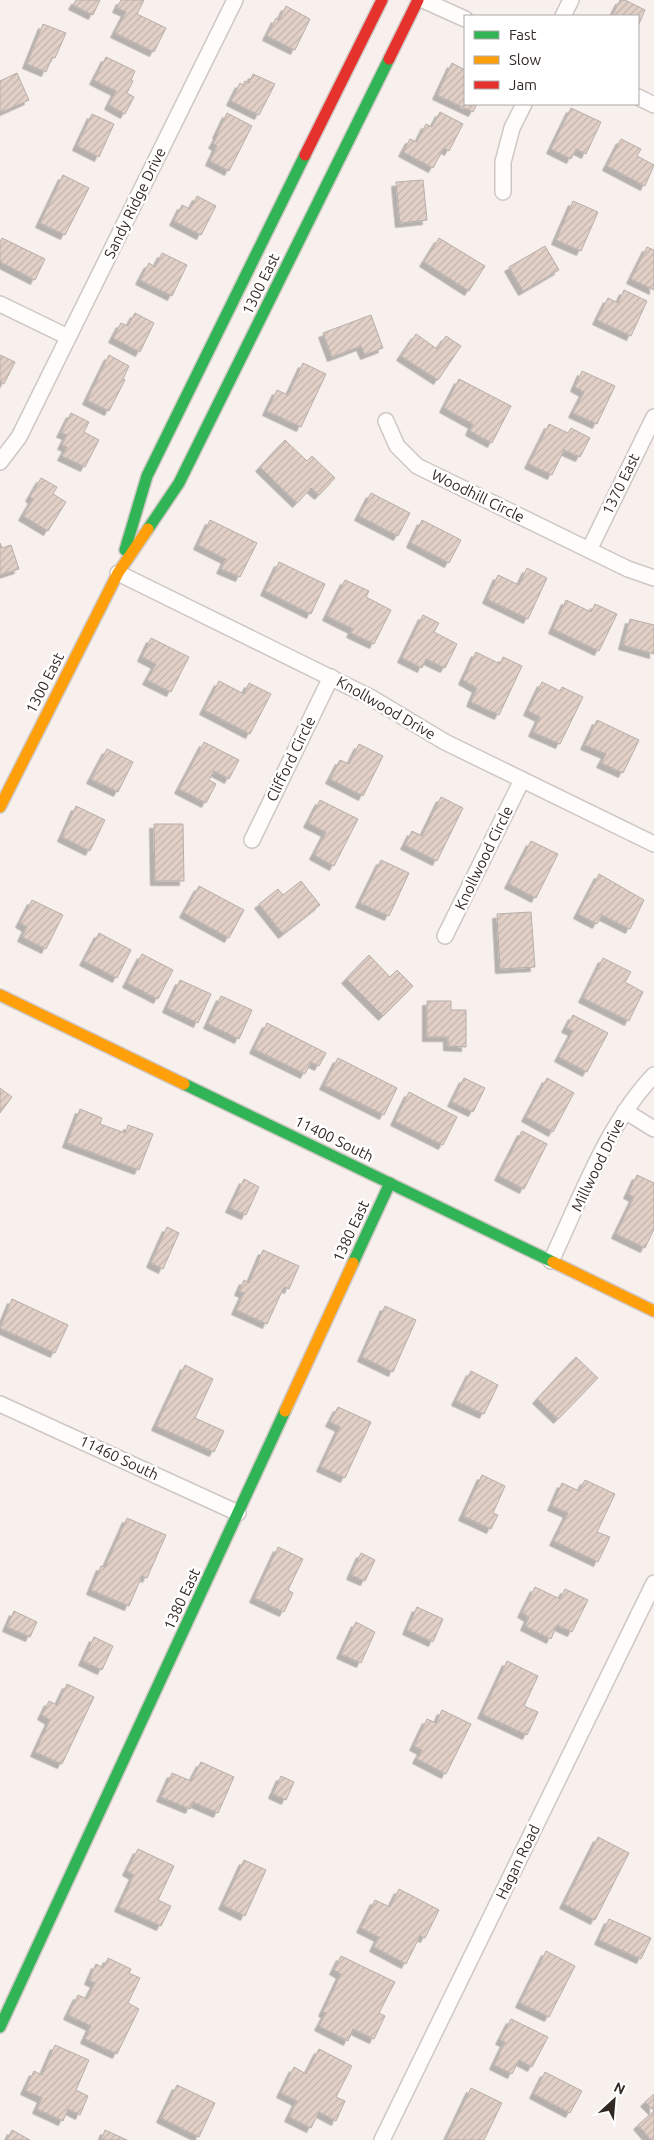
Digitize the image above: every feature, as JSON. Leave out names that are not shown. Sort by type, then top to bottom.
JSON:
[{"type":"main road","name":"1300 East","points":[[118,573],[147,476],[382,0]]},
{"type":"main road","name":"1300 East","points":[[0,807],[118,573],[179,483],[418,0]]},
{"type":"main road","name":"11400 South","points":[[0,995],[654,1311]]},
{"type":"main road","name":"1380 East","points":[[0,2027],[390,1183]]},
{"type":"street","name":"Sandy Ridge Drive","points":[[0,462],[19,437],[235,0]]},
{"type":"street","points":[[423,0],[464,19]]},
{"type":"street","points":[[563,15],[570,0]]},
{"type":"street","points":[[639,97],[654,104]]},
{"type":"street","points":[[503,192],[503,162],[512,128],[524,105]]},
{"type":"street","points":[[0,304],[68,337]]},
{"type":"street","name":"1370 East","points":[[589,550],[654,417]]},
{"type":"street","name":"Woodhill Circle","points":[[386,421],[397,446],[417,466],[628,569],[654,578]]},
{"type":"street","name":"Knollwood Drive","points":[[118,573],[331,677],[370,697],[445,742],[654,844]]},
{"type":"street","name":"Clifford Circle","points":[[252,840],[331,677]]},
{"type":"street","name":"Knollwood Circle","points":[[445,936],[522,780]]},
{"type":"street","name":"Millwood Drive","points":[[551,1261],[609,1138],[625,1111],[654,1074]]},
{"type":"street","points":[[625,1111],[654,1129]]},
{"type":"street","name":"11460 South","points":[[0,1404],[238,1512]]},
{"type":"street","name":"Hagan Road","points":[[382,2140],[654,1583]]},
{"type":"building","points":[[76,0],[100,0],[93,15],[73,5]]},
{"type":"building","points":[[121,0],[144,0],[137,14],[166,28],[154,52],[115,33],[126,12],[117,8]]},
{"type":"building","points":[[620,0],[625,0],[645,10],[639,24],[639,15],[612,15]]},
{"type":"building","points":[[286,6],[310,19],[295,50],[267,36],[276,18],[279,20]]},
{"type":"building","points":[[43,24],[66,33],[55,58],[52,57],[46,72],[27,64]]},
{"type":"building","points":[[106,57],[135,71],[131,80],[133,81],[127,93],[134,97],[125,114],[109,105],[116,91],[94,80]]},
{"type":"building","points":[[452,63],[464,69],[464,105],[476,105],[473,112],[437,95]]},
{"type":"building","points":[[17,73],[29,100],[0,113],[0,81]]},
{"type":"building","points":[[253,74],[275,84],[259,115],[231,101],[240,83],[243,85],[245,81],[249,83]]},
{"type":"building","points":[[571,108],[601,122],[586,154],[576,149],[571,159],[551,149]]},
{"type":"building","points":[[440,112],[463,124],[449,151],[444,148],[433,168],[403,152],[410,139],[417,142],[426,124],[432,127]]},
{"type":"building","points":[[227,113],[252,126],[229,171],[210,161],[217,146],[213,144]]},
{"type":"building","points":[[92,114],[114,124],[99,157],[77,146]]},
{"type":"building","points":[[621,139],[641,149],[637,156],[654,165],[645,186],[607,166]]},
{"type":"building","points":[[63,175],[89,188],[65,235],[40,223]]},
{"type":"building","points":[[423,180],[427,220],[400,223],[396,182]]},
{"type":"building","points":[[197,196],[216,206],[201,235],[174,221],[182,205],[190,209]]},
{"type":"building","points":[[573,201],[598,212],[581,251],[556,240]]},
{"type":"building","points":[[2,238],[45,259],[35,280],[0,262],[0,242]]},
{"type":"building","points":[[439,238],[485,266],[469,291],[424,262]]},
{"type":"building","points":[[545,246],[559,270],[523,291],[509,267]]},
{"type":"building","points":[[647,247],[654,250],[654,290],[631,279]]},
{"type":"building","points":[[162,253],[187,265],[172,296],[140,280],[149,263],[155,267]]},
{"type":"building","points":[[624,290],[647,301],[631,336],[597,320],[608,298],[618,303]]},
{"type":"building","points":[[135,313],[154,323],[140,352],[113,338],[121,323],[128,326]]},
{"type":"building","points":[[371,315],[383,348],[365,355],[361,346],[332,357],[323,333]]},
{"type":"building","points":[[416,334],[437,349],[446,336],[461,346],[438,380],[401,356]]},
{"type":"building","points":[[0,355],[15,362],[4,384],[0,382]]},
{"type":"building","points":[[109,355],[129,366],[123,379],[125,380],[109,411],[87,400]]},
{"type":"building","points":[[303,363],[326,374],[301,427],[267,411],[277,390],[288,395]]},
{"type":"building","points":[[582,371],[615,386],[597,424],[573,413],[584,392],[575,387]]},
{"type":"building","points":[[459,379],[511,406],[492,443],[470,431],[473,424],[444,408]]},
{"type":"building","points":[[71,413],[89,422],[84,432],[99,440],[85,467],[62,456],[67,447],[62,445],[67,435],[61,433]]},
{"type":"building","points":[[549,424],[568,433],[571,428],[590,438],[580,457],[564,450],[552,475],[529,464]]},
{"type":"building","points":[[285,440],[307,461],[312,456],[335,478],[319,495],[311,488],[297,503],[260,467]]},
{"type":"building","points":[[41,478],[57,487],[53,494],[66,502],[48,531],[23,516],[33,499],[30,497]]},
{"type":"building","points":[[371,493],[410,513],[398,536],[359,516]]},
{"type":"building","points":[[210,520],[257,543],[240,577],[221,569],[226,559],[198,545]]},
{"type":"building","points":[[422,520],[461,540],[449,563],[411,543]]},
{"type":"building","points":[[0,543],[2,548],[11,545],[19,569],[0,575]]},
{"type":"building","points":[[279,562],[325,584],[311,614],[265,591]]},
{"type":"building","points":[[527,568],[547,578],[528,619],[487,599],[498,575],[519,585]]},
{"type":"building","points":[[345,580],[369,591],[366,597],[391,610],[374,644],[351,633],[353,629],[327,616]]},
{"type":"building","points":[[566,600],[591,612],[595,604],[617,614],[599,651],[553,629]]},
{"type":"building","points":[[423,615],[439,623],[434,632],[457,644],[445,668],[426,659],[422,668],[402,658]]},
{"type":"building","points":[[630,619],[654,625],[654,654],[623,645]]},
{"type":"building","points":[[151,638],[189,657],[171,692],[147,680],[156,664],[142,657]]},
{"type":"building","points":[[476,652],[500,664],[503,657],[522,666],[499,715],[471,702],[477,688],[463,680]]},
{"type":"building","points":[[219,681],[244,694],[249,683],[271,694],[250,734],[204,710]]},
{"type":"building","points":[[542,682],[560,691],[562,687],[583,697],[560,744],[533,732],[540,717],[528,711]]},
{"type":"building","points":[[597,720],[639,740],[623,773],[601,763],[606,754],[585,745]]},
{"type":"building","points":[[204,742],[239,760],[229,779],[214,771],[209,780],[216,784],[206,803],[179,789]]},
{"type":"building","points":[[359,744],[383,756],[363,796],[330,779],[340,760],[349,764]]},
{"type":"building","points":[[107,749],[133,762],[118,792],[91,779]]},
{"type":"building","points":[[441,797],[463,808],[437,861],[405,845],[412,831],[422,836]]},
{"type":"building","points":[[320,800],[358,819],[334,866],[314,855],[326,832],[308,823]]},
{"type":"building","points":[[76,806],[105,820],[90,851],[62,837]]},
{"type":"building","points":[[154,824],[183,824],[184,881],[155,881]]},
{"type":"building","points":[[531,841],[558,854],[536,898],[509,884]]},
{"type":"building","points":[[381,860],[409,873],[389,916],[360,903]]},
{"type":"building","points":[[599,874],[644,900],[630,929],[602,915],[597,924],[578,914]]},
{"type":"building","points":[[301,881],[320,905],[283,934],[259,904],[278,889],[283,895]]},
{"type":"building","points":[[199,886],[244,910],[229,938],[184,913]]},
{"type":"building","points":[[32,900],[63,915],[46,949],[22,937],[27,927],[20,923]]},
{"type":"building","points":[[531,912],[535,967],[500,969],[497,914]]},
{"type":"building","points":[[99,933],[131,950],[117,978],[84,961]]},
{"type":"building","points":[[142,954],[173,970],[158,999],[127,983]]},
{"type":"building","points":[[369,955],[390,977],[397,970],[413,986],[383,1016],[346,979]]},
{"type":"building","points":[[603,958],[631,972],[625,982],[643,992],[629,1021],[583,998]]},
{"type":"building","points":[[180,980],[211,994],[198,1023],[167,1008]]},
{"type":"building","points":[[221,996],[252,1010],[239,1039],[208,1024]]},
{"type":"building","points":[[427,1001],[451,1001],[451,1010],[466,1010],[466,1047],[448,1046],[448,1037],[427,1037]]},
{"type":"building","points":[[573,1015],[608,1033],[587,1072],[559,1057],[573,1031],[566,1028]]},
{"type":"building","points":[[267,1023],[326,1053],[319,1066],[311,1062],[305,1074],[254,1049]]},
{"type":"building","points":[[338,1058],[397,1088],[384,1115],[324,1085]]},
{"type":"building","points":[[464,1078],[485,1088],[473,1112],[452,1102]]},
{"type":"building","points":[[547,1078],[574,1093],[553,1132],[526,1117]]},
{"type":"building","points":[[0,1088],[12,1097],[0,1113]]},
{"type":"building","points":[[409,1092],[457,1117],[443,1145],[395,1121]]},
{"type":"building","points":[[80,1109],[102,1118],[100,1124],[125,1133],[128,1125],[153,1134],[139,1170],[67,1143]]},
{"type":"building","points":[[522,1131],[547,1144],[524,1189],[499,1176]]},
{"type":"building","points":[[637,1175],[654,1183],[654,1229],[645,1248],[616,1234],[634,1197],[628,1194]]},
{"type":"building","points":[[244,1179],[259,1187],[246,1215],[230,1208]]},
{"type":"building","points":[[167,1227],[179,1233],[163,1269],[151,1263]]},
{"type":"building","points":[[263,1250],[299,1266],[289,1289],[284,1287],[267,1324],[236,1310],[244,1293],[239,1291],[244,1280],[249,1283]]},
{"type":"building","points":[[12,1299],[68,1325],[55,1353],[0,1328]]},
{"type":"building","points":[[385,1306],[416,1320],[393,1372],[362,1357]]},
{"type":"building","points":[[576,1357],[598,1378],[558,1419],[537,1399]]},
{"type":"building","points":[[185,1365],[213,1379],[195,1418],[224,1431],[214,1452],[156,1426]]},
{"type":"building","points":[[471,1371],[498,1385],[484,1414],[456,1401]]},
{"type":"building","points":[[338,1407],[371,1422],[345,1478],[321,1467],[340,1427],[330,1422]]},
{"type":"building","points":[[482,1475],[505,1486],[493,1513],[498,1515],[491,1529],[463,1516]]},
{"type":"building","points":[[585,1480],[615,1494],[597,1532],[610,1537],[598,1562],[554,1541],[568,1513],[552,1506],[562,1483],[579,1491]]},
{"type":"building","points":[[127,1518],[166,1535],[147,1578],[142,1576],[129,1606],[91,1590],[101,1566],[105,1567]]},
{"type":"building","points":[[278,1547],[303,1559],[288,1590],[293,1593],[284,1612],[254,1598]]},
{"type":"building","points":[[361,1553],[375,1560],[365,1581],[351,1575]]},
{"type":"building","points":[[535,1587],[560,1599],[565,1589],[588,1600],[572,1632],[557,1625],[551,1639],[525,1626],[529,1617],[522,1613]]},
{"type":"building","points":[[417,1607],[443,1619],[433,1642],[407,1630]]},
{"type":"building","points":[[14,1611],[37,1622],[30,1637],[7,1627]]},
{"type":"building","points":[[356,1622],[375,1632],[361,1663],[341,1654]]},
{"type":"building","points":[[94,1637],[113,1646],[102,1670],[83,1661]]},
{"type":"building","points":[[507,1661],[538,1676],[524,1706],[538,1712],[527,1735],[482,1714]]},
{"type":"building","points":[[67,1684],[94,1697],[62,1764],[35,1752],[50,1720],[42,1715],[49,1701],[57,1705]]},
{"type":"building","points":[[442,1710],[471,1724],[446,1774],[417,1759],[422,1750],[414,1746],[427,1719],[436,1723]]},
{"type":"building","points":[[201,1762],[234,1777],[218,1813],[193,1802],[190,1809],[161,1797],[172,1773],[191,1781]]},
{"type":"building","points":[[281,1776],[294,1782],[286,1800],[273,1794]]},
{"type":"building","points":[[598,1837],[629,1853],[595,1920],[564,1904]]},
{"type":"building","points":[[138,1849],[174,1866],[158,1900],[171,1906],[161,1926],[119,1907],[134,1875],[127,1871]]},
{"type":"building","points":[[244,1860],[266,1870],[245,1916],[223,1905]]},
{"type":"building","points":[[399,1889],[439,1910],[425,1938],[420,1936],[406,1964],[374,1947],[379,1937],[361,1928],[375,1900],[390,1907]]},
{"type":"building","points":[[609,1919],[651,1938],[641,1959],[599,1940]]},
{"type":"building","points":[[546,1951],[575,1966],[549,2017],[520,2003]]},
{"type":"building","points":[[341,1956],[395,1982],[379,2013],[385,2016],[374,2039],[353,2029],[348,2041],[319,2026],[326,2013],[323,2012],[341,1974],[334,1970]]},
{"type":"building","points":[[108,1958],[131,1969],[129,1973],[140,1978],[128,2003],[139,2009],[117,2054],[85,2039],[91,2026],[68,2015],[78,1995],[87,1999],[95,1983],[89,1980],[96,1964],[103,1968]]},
{"type":"building","points":[[511,2019],[548,2037],[532,2067],[519,2060],[512,2074],[494,2065],[505,2042],[500,2040]]},
{"type":"building","points":[[55,2045],[89,2060],[76,2090],[88,2096],[80,2115],[68,2109],[63,2121],[37,2109],[42,2098],[25,2090],[34,2071],[42,2075]]},
{"type":"building","points":[[319,2049],[352,2066],[336,2097],[345,2101],[336,2121],[319,2112],[311,2128],[289,2117],[297,2101],[281,2093],[294,2067],[306,2074]]},
{"type":"building","points":[[545,2072],[582,2091],[570,2113],[534,2094]]},
{"type":"building","points":[[177,2085],[215,2103],[199,2137],[161,2118]]},
{"type":"building","points":[[471,2088],[502,2103],[484,2140],[446,2140]]},
{"type":"building","points":[[654,2094],[654,2111],[645,2102]]},
{"type":"building","points":[[654,2111],[654,2140],[651,2140],[638,2125]]},
{"type":"building","points":[[12,2130],[30,2140],[7,2140]]},
{"type":"building","points":[[105,2130],[127,2140],[101,2140]]},
{"type":"traffic: fast","points":[[148,529],[179,483],[389,59]]},
{"type":"traffic: fast","points":[[125,550],[147,476],[305,155]]},
{"type":"traffic: fast","points":[[184,1084],[553,1262]]},
{"type":"traffic: fast","points":[[353,1263],[390,1183]]},
{"type":"traffic: fast","points":[[0,2027],[285,1411]]},
{"type":"traffic: slow","points":[[0,807],[118,573],[148,529]]},
{"type":"traffic: slow","points":[[0,995],[184,1084]]},
{"type":"traffic: slow","points":[[553,1262],[654,1311]]},
{"type":"traffic: slow","points":[[285,1411],[353,1263]]},
{"type":"traffic: jam","points":[[305,155],[382,0]]},
{"type":"traffic: jam","points":[[389,59],[418,0]]}]
